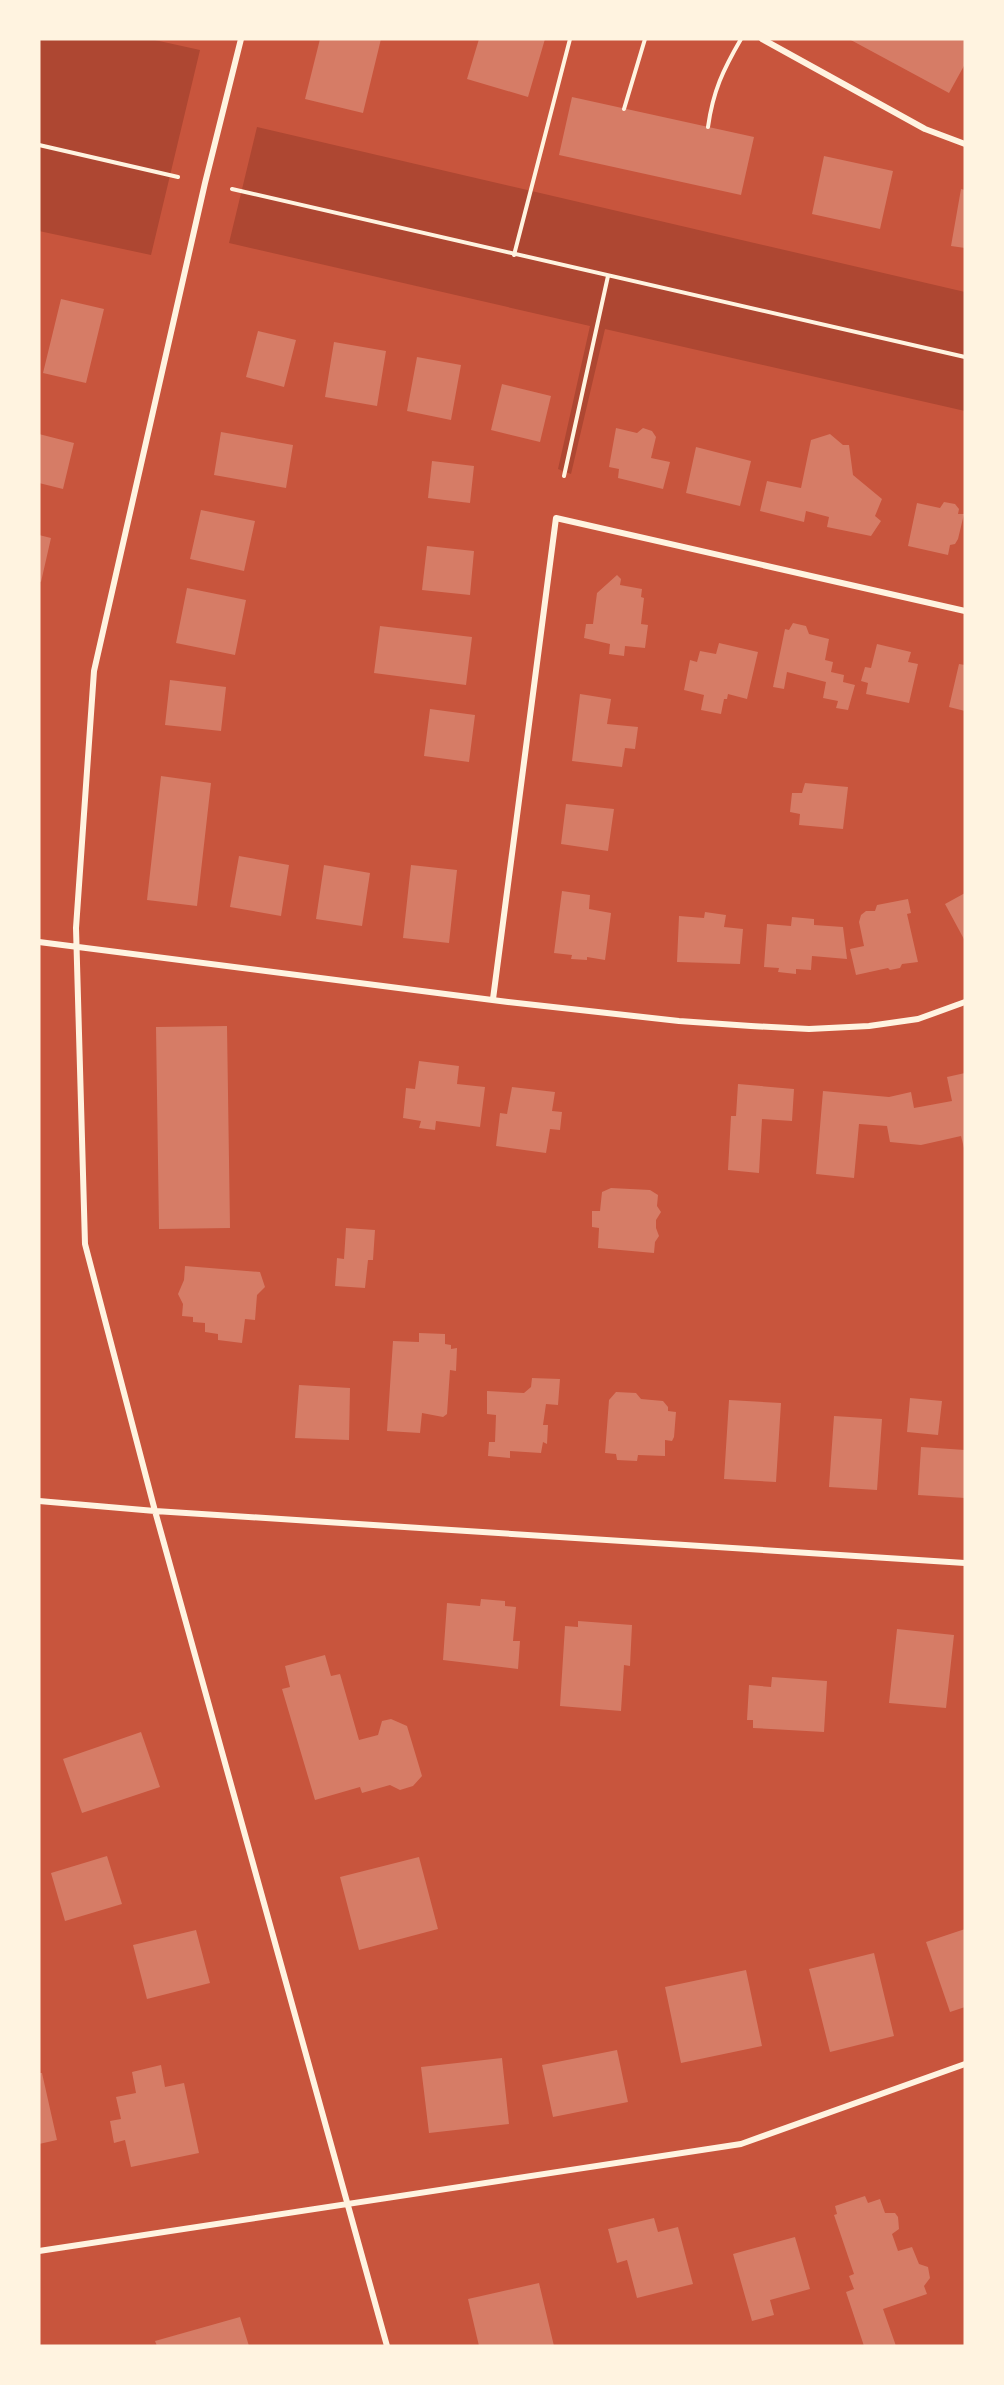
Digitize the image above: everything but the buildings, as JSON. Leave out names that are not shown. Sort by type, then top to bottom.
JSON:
[{"type":"street","points":[[241,39],[203,192],[94,671],[76,947],[86,1244],[155,1512],[387,2346]]},
{"type":"street","points":[[762,39],[925,129],[965,144]]},
{"type":"street","points":[[493,999],[556,518],[965,611]]},
{"type":"street","points":[[39,942],[679,1022],[809,1029],[869,1026],[918,1019],[965,1002]]},
{"type":"street","points":[[39,1501],[155,1512],[965,1563]]},
{"type":"street","points":[[39,2252],[741,2144],[965,2064]]},
{"type":"path","points":[[514,255],[570,39]]},
{"type":"path","points":[[624,109],[645,39]]},
{"type":"path","points":[[708,127],[712,99],[719,78],[741,39]]},
{"type":"path","points":[[39,145],[178,177]]},
{"type":"path","points":[[232,189],[965,357]]},
{"type":"path","points":[[564,476],[608,276]]},
{"type":"shaded area","points":[[39,39],[150,39],[200,50],[151,255],[39,231]]},
{"type":"shaded area","points":[[257,127],[965,292],[965,411],[605,329],[571,474],[558,469],[590,326],[229,243]]}]
